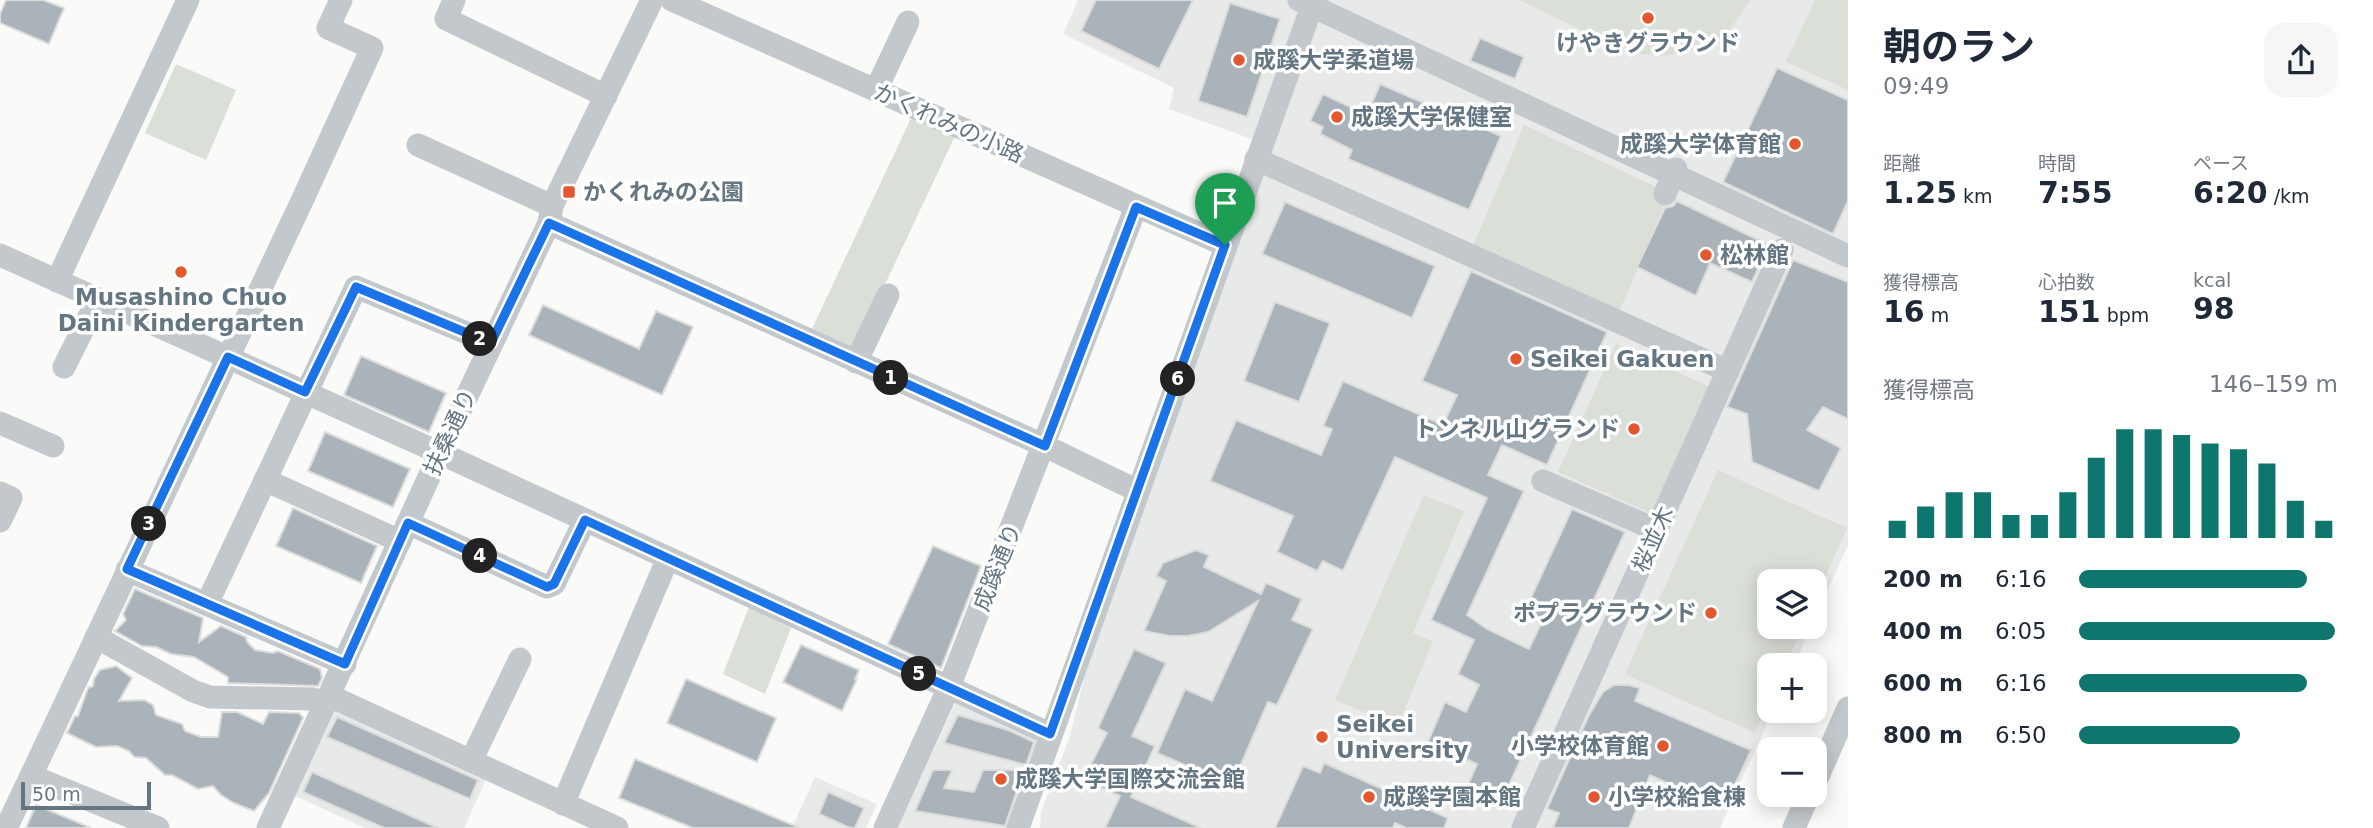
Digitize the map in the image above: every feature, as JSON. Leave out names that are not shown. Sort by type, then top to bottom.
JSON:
[{"type":"street","points":[[57,281],[188,0]]},
{"type":"street","points":[[6,828],[372,48],[328,28],[341,0]]},
{"type":"street","points":[[454,0],[446,19],[606,96]]},
{"type":"street","name":"扶桑通り","points":[[268,828],[550,214],[652,0]]},
{"type":"street","name":"かくれみの小路","points":[[672,0],[1225,245]]},
{"type":"street","points":[[1018,828],[1256,159],[1307,2],[1848,256]]},
{"type":"street","points":[[876,90],[908,22]]},
{"type":"street","points":[[418,145],[550,214],[856,362],[1045,446],[1138,491]]},
{"type":"street","points":[[1256,159],[1728,371]]},
{"type":"street","points":[[1665,194],[1676,169]]},
{"type":"street","name":"成蹊通り","points":[[885,828],[949,687],[1136,207]]},
{"type":"street","name":"桜並木","points":[[1523,828],[1782,250]]},
{"type":"street","points":[[0,255],[440,453],[1050,734]]},
{"type":"street","points":[[207,604],[356,287],[491,343]]},
{"type":"street","points":[[856,362],[888,295]]},
{"type":"street","points":[[64,367],[97,299]]},
{"type":"street","points":[[0,423],[53,446]]},
{"type":"street","points":[[265,480],[547,587],[554,584],[585,520]]},
{"type":"street","points":[[1543,481],[1657,530]]},
{"type":"street","points":[[0,493],[11,498],[0,521]]},
{"type":"street","points":[[563,804],[668,558]]},
{"type":"street","points":[[127,569],[345,664]]},
{"type":"street","points":[[96,638],[210,697],[328,700],[471,761],[617,828]]},
{"type":"street","points":[[471,761],[520,659]]},
{"type":"street","points":[[1827,756],[1848,708]]},
{"type":"street","points":[[32,776],[158,828]]},
{"type":"street","points":[[1794,828],[1804,807]]},
{"type":"shaded area","name":"Seikei Gakuen","points":[[1078,0],[1848,0],[1848,545],[1827,591],[1827,569],[1757,569],[1757,639],[1806,639],[1799,653],[1757,653],[1757,723],[1768,723],[1761,737],[1757,737],[1757,746],[1720,828],[1040,828],[1041,812],[1070,736],[1094,636],[1257,141],[1169,109],[1174,88],[1063,34]]},
{"type":"shaded area","name":"けやきグラウンド","points":[[1519,0],[1751,0],[1728,32],[1699,49],[1665,56],[1630,53]]},
{"type":"shaded area","points":[[1815,0],[1848,0],[1848,90],[1786,62]]},
{"type":"shaded area","points":[[176,64],[236,90],[206,160],[145,133]]},
{"type":"shaded area","points":[[913,114],[956,134],[853,352],[810,333]]},
{"type":"shaded area","points":[[1524,125],[1669,193],[1617,317],[1470,253]]},
{"type":"shaded area","name":"トンネル山グランド","points":[[1616,344],[1710,387],[1653,514],[1558,472]]},
{"type":"shaded area","name":"ポプラグラウンド","points":[[1718,470],[1847,528],[1827,573],[1827,569],[1757,569],[1757,639],[1797,639],[1791,653],[1757,653],[1757,723],[1759,723],[1755,733],[1625,674]]},
{"type":"shaded area","points":[[1424,495],[1464,511],[1413,633],[1433,641],[1398,726],[1335,700]]},
{"type":"shaded area","points":[[749,607],[791,628],[765,694],[723,674]]},
{"type":"shaded area","points":[[957,700],[1045,735],[1017,798],[1009,828],[897,828]]},
{"type":"shaded area","points":[[332,706],[487,777],[464,828],[365,828],[291,794]]},
{"type":"shaded area","points":[[815,777],[877,804],[866,828],[792,828]]},
{"type":"building","points":[[6,0],[43,0],[64,8],[49,44],[0,23],[0,14]]},
{"type":"building","points":[[1096,0],[1193,0],[1159,69],[1081,31]]},
{"type":"building","name":"成蹊大学柔道場","points":[[1230,3],[1280,19],[1247,117],[1198,101]]},
{"type":"building","points":[[1480,38],[1524,57],[1515,79],[1470,61]]},
{"type":"building","name":"成蹊大学体育館","points":[[1777,68],[1848,100],[1848,201],[1833,234],[1723,182]]},
{"type":"building","points":[[1380,84],[1501,136],[1469,210],[1348,159],[1352,150],[1320,134],[1323,127],[1310,121],[1323,94],[1367,115]]},
{"type":"building","name":"松林館","points":[[1677,201],[1769,245],[1752,282],[1710,263],[1696,296],[1637,267],[1665,208],[1673,206]]},
{"type":"building","points":[[1285,202],[1435,266],[1412,318],[1262,254]]},
{"type":"building","points":[[1793,260],[1848,282],[1848,419],[1823,407],[1807,430],[1841,448],[1819,491],[1752,462],[1747,414],[1727,407]]},
{"type":"building","points":[[1471,271],[1607,332],[1547,465],[1502,445],[1488,475],[1524,491],[1467,615],[1487,629],[1529,649],[1541,624],[1523,615],[1572,509],[1625,532],[1503,798],[1468,785],[1477,764],[1428,742],[1445,702],[1466,712],[1479,685],[1458,674],[1474,640],[1431,620],[1487,498],[1395,457],[1343,571],[1323,561],[1317,571],[1277,552],[1293,516],[1210,481],[1236,420],[1321,455],[1332,429],[1323,426],[1343,381],[1443,425],[1457,395],[1422,381]]},
{"type":"building","points":[[1275,302],[1330,323],[1299,402],[1244,381]]},
{"type":"building","points":[[543,305],[639,349],[656,311],[693,327],[662,395],[529,335]]},
{"type":"building","points":[[361,356],[446,393],[429,432],[344,395]]},
{"type":"building","points":[[325,432],[410,469],[393,507],[308,471]]},
{"type":"building","points":[[293,508],[377,546],[361,583],[276,546]]},
{"type":"building","points":[[933,546],[981,566],[941,668],[888,644]]},
{"type":"building","points":[[1196,550],[1209,555],[1204,567],[1261,594],[1266,583],[1302,599],[1292,620],[1313,629],[1277,705],[1268,702],[1232,785],[1157,753],[1185,689],[1212,701],[1258,601],[1208,632],[1170,636],[1144,631],[1166,581],[1156,576],[1163,563]]},
{"type":"building","points":[[135,589],[203,618],[199,642],[221,626],[246,637],[255,650],[273,653],[278,651],[320,669],[322,678],[318,686],[228,683],[228,677],[194,657],[142,646],[115,631],[126,620],[123,614]]},
{"type":"building","points":[[801,645],[859,670],[842,711],[783,682]]},
{"type":"building","points":[[1134,649],[1166,663],[1132,736],[1155,746],[1131,797],[1201,828],[1105,828],[1120,796],[1083,780],[1107,733],[1098,728]]},
{"type":"building","points":[[116,666],[132,678],[119,701],[144,700],[153,705],[156,715],[182,724],[185,731],[201,737],[218,737],[222,712],[237,712],[263,724],[269,712],[299,713],[303,718],[269,793],[254,811],[234,803],[213,786],[198,789],[172,775],[165,775],[146,758],[134,757],[129,751],[117,746],[96,747],[67,733],[75,716],[78,716],[88,688],[93,686],[100,670]]},
{"type":"building","points":[[686,679],[776,718],[757,762],[667,723]]},
{"type":"building","name":"小学校体育館","points":[[1614,685],[1640,688],[1635,701],[1751,750],[1724,809],[1650,775],[1629,828],[1553,828],[1559,813],[1547,809],[1589,715],[1603,692]]},
{"type":"building","points":[[958,715],[1008,730],[1034,742],[1026,765],[944,743]]},
{"type":"building","points":[[337,717],[478,780],[470,799],[327,737]]},
{"type":"building","points":[[635,759],[800,828],[693,828],[619,798]]},
{"type":"building","name":"成蹊学園本館","points":[[1324,763],[1448,818],[1444,828],[1406,828],[1395,823],[1393,828],[1275,828],[1303,766],[1320,773]]},
{"type":"building","points":[[933,770],[952,770],[944,788],[974,792],[983,770],[1024,770],[1005,826],[915,811]]},
{"type":"building","points":[[312,772],[438,828],[384,828],[303,792]]},
{"type":"building","points":[[828,792],[864,808],[855,828],[819,814]]},
{"type":"building","points":[[36,805],[91,828],[26,828]]},
{"type":"place","name":"けやきグラウンド","points":[[1648,18]]},
{"type":"place","name":"成蹊大学柔道場","points":[[1239,60]]},
{"type":"place","name":"成蹊大学保健室","points":[[1337,117]]},
{"type":"place","name":"成蹊大学体育館","points":[[1795,144]]},
{"type":"place","name":"かくれみの公園","points":[[569,192]]},
{"type":"place","name":"松林館","points":[[1706,255]]},
{"type":"place","name":"Musashino Chuo Daini Kindergarten","points":[[181,272]]},
{"type":"place","name":"Seikei Gakuen","points":[[1516,359]]},
{"type":"place","name":"トンネル山グランド","points":[[1634,429]]},
{"type":"place","name":"ポプラグラウンド","points":[[1711,613]]},
{"type":"place","name":"Seikei University","points":[[1322,737]]},
{"type":"place","name":"小学校体育館","points":[[1663,746]]},
{"type":"place","name":"成蹊大学国際交流会館","points":[[1001,779]]},
{"type":"place","name":"成蹊学園本館","points":[[1369,797]]},
{"type":"place","name":"小学校給食棟","points":[[1594,797]]},
{"type":"route","points":[[1136,207],[1225,245],[1050,734],[585,520],[554,584],[547,587],[408,523],[345,664],[127,569],[228,357],[305,392],[356,287],[491,343],[549,223],[1045,446],[1136,207]]}]
